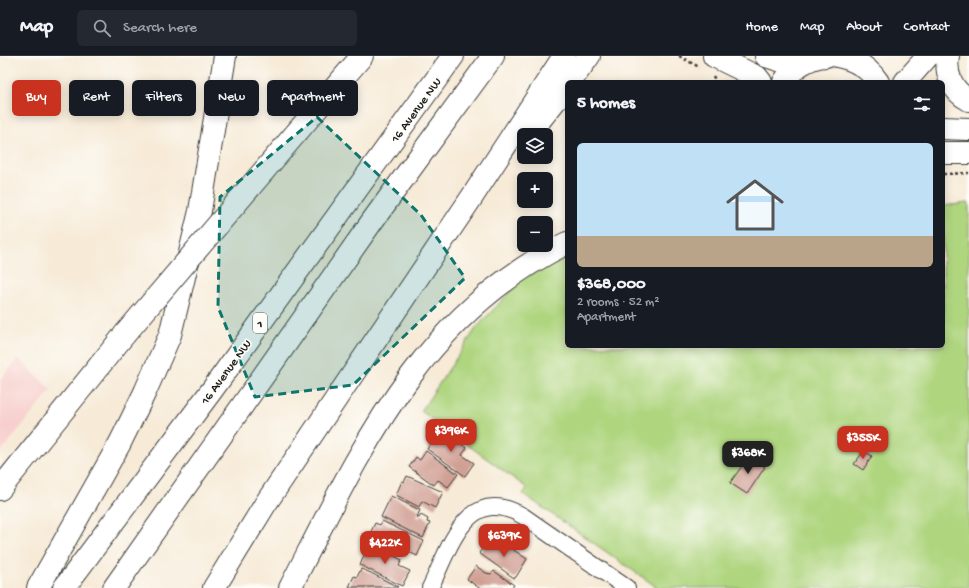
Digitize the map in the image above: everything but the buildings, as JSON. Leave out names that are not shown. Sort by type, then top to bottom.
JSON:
[{"type":"main road","points":[[211,56],[214,123]]},
{"type":"main road","points":[[38,588],[120,443],[145,392],[170,335],[200,211],[225,56]]},
{"type":"main road","points":[[340,80],[357,56]]},
{"type":"main road","points":[[341,80],[362,56]]},
{"type":"main road","name":"16 Avenue NW","points":[[64,588],[212,390],[453,56]]},
{"type":"main road","points":[[114,588],[373,220],[493,56]]},
{"type":"main road","points":[[214,588],[266,503],[446,236],[564,56]]},
{"type":"main road","points":[[571,80],[589,56]]},
{"type":"main road","points":[[714,56],[757,77],[759,80]]},
{"type":"main road","points":[[766,56],[782,61],[816,58]]},
{"type":"main road","points":[[837,56],[858,63],[869,70],[876,80]]},
{"type":"main road","points":[[906,80],[928,56]]},
{"type":"main road","points":[[948,56],[946,68],[953,85],[969,100]]},
{"type":"main road","points":[[786,80],[794,69],[816,58]]},
{"type":"main road","points":[[534,128],[565,89]]},
{"type":"main road","points":[[0,489],[125,334],[310,116]]},
{"type":"main road","points":[[945,128],[969,129]]},
{"type":"main road","points":[[446,236],[517,149]]},
{"type":"main road","points":[[945,153],[969,153]]},
{"type":"main road","points":[[290,588],[377,424],[402,386],[442,337],[471,307],[498,285],[551,251],[565,244]]},
{"type":"street","points":[[430,588],[463,523],[474,512],[492,506],[513,510],[523,516],[627,588]]},
{"type":"path","points":[[945,174],[969,173]]},
{"type":"highlighted area","points":[[317,117],[421,215],[465,278],[353,385],[255,397],[218,307],[220,197]]},
{"type":"shaded area","points":[[18,358],[51,390],[0,453],[0,380]]},
{"type":"green space","points":[[969,203],[969,588],[658,588],[523,494],[527,488],[421,411],[477,327],[523,278],[565,259],[565,348],[945,348],[945,206]]}]
